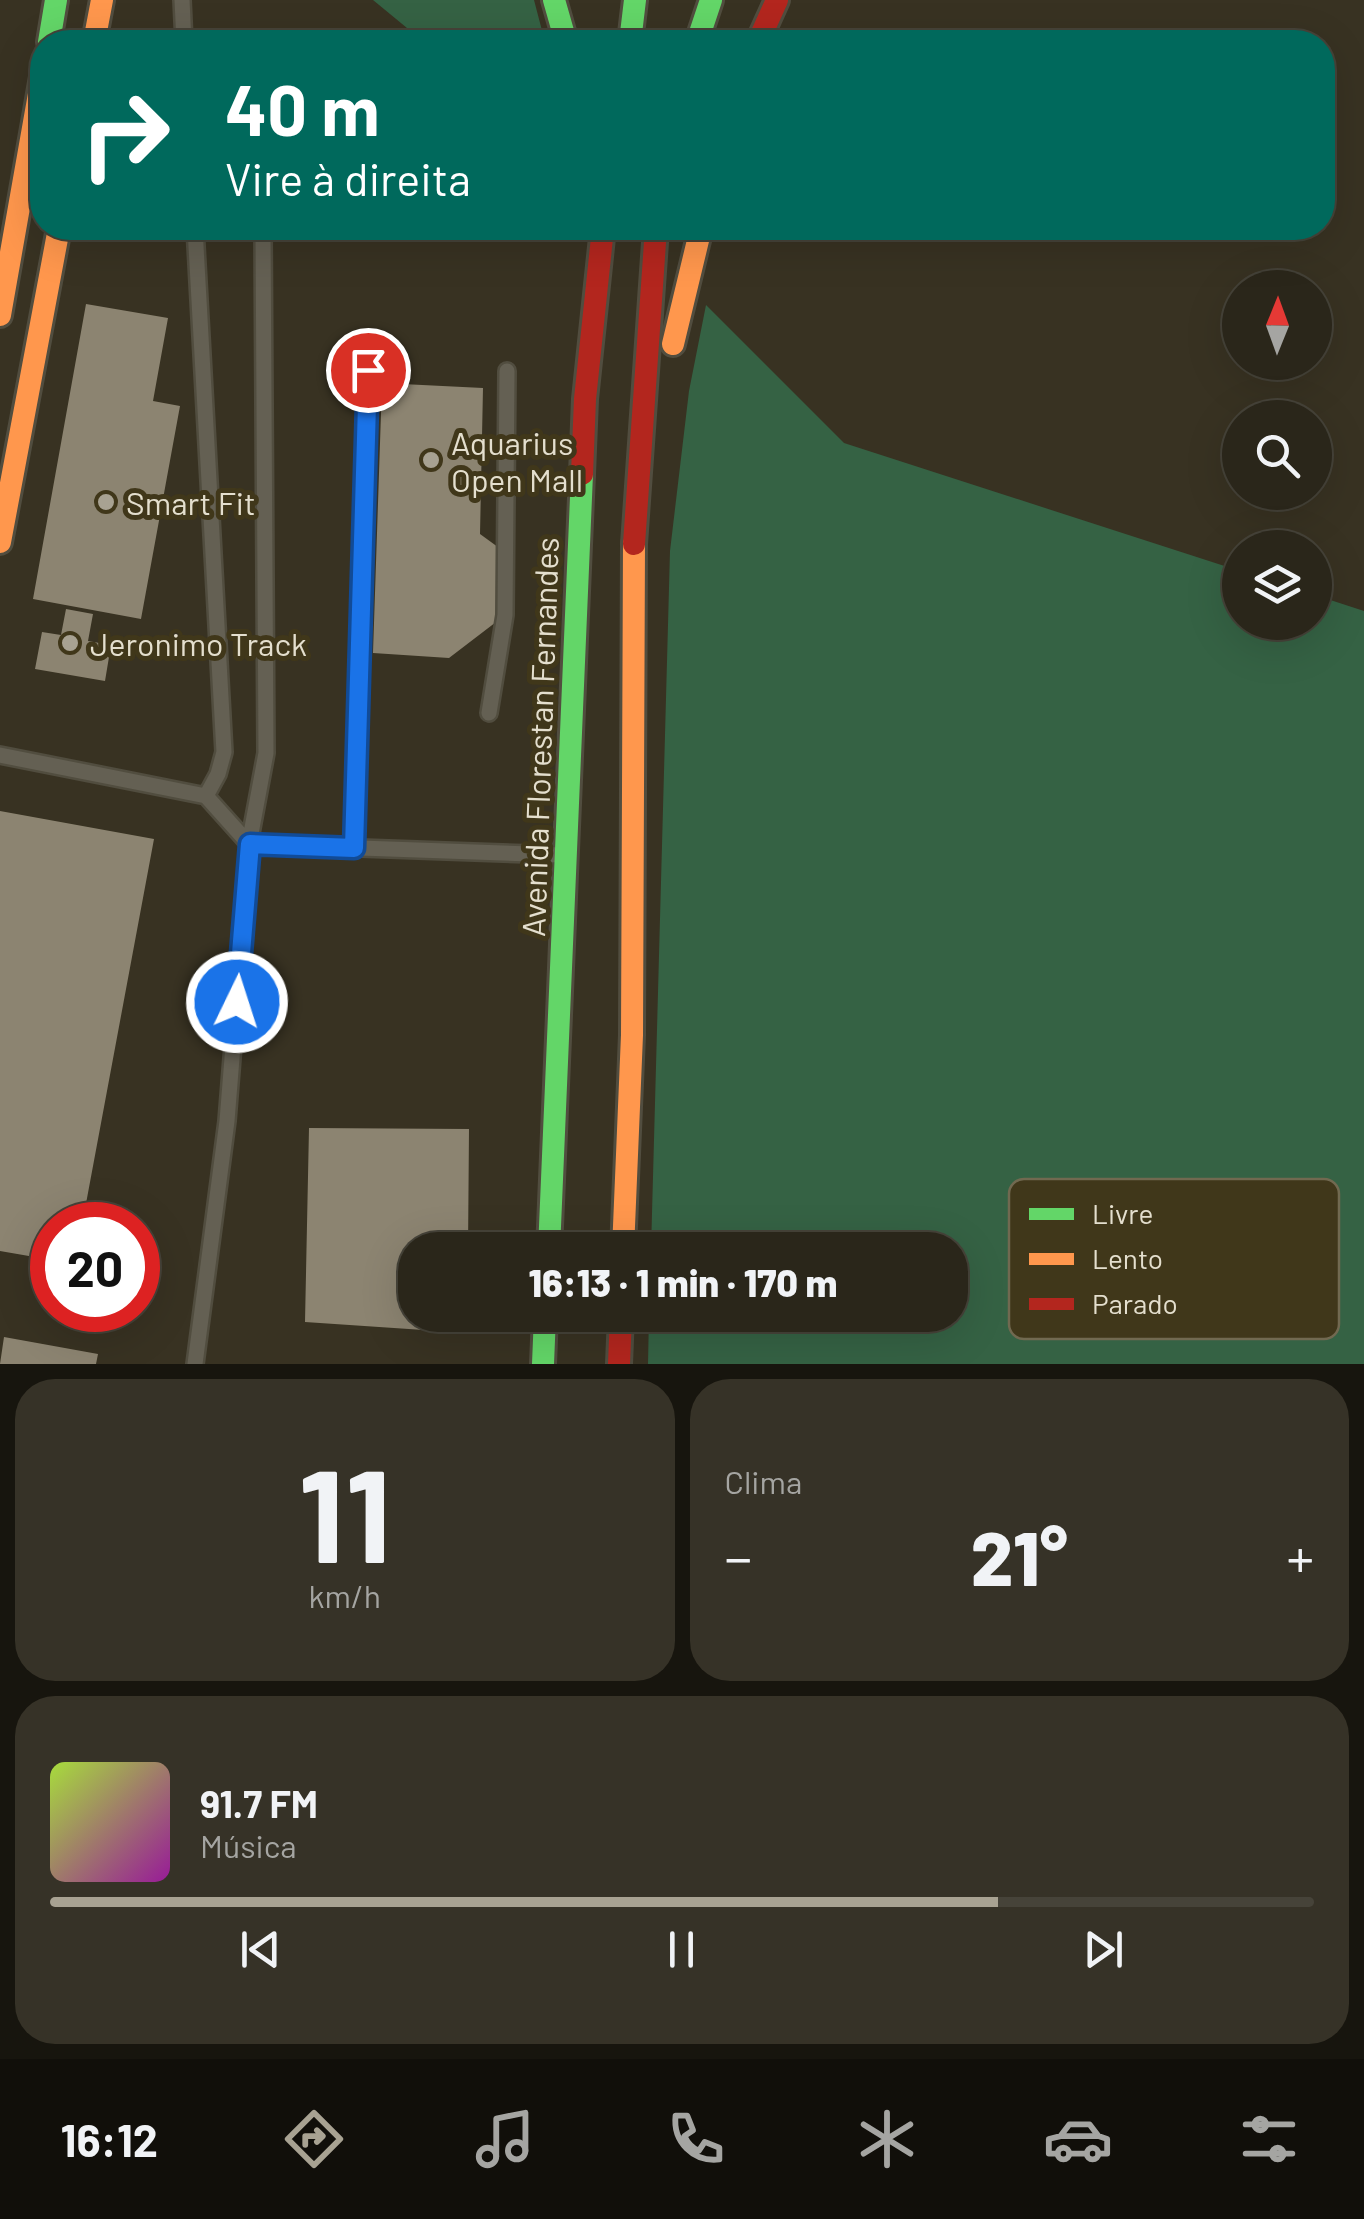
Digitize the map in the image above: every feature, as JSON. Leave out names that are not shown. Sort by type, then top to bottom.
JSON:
[{"type":"main road","points":[[51,30],[56,0]]},
{"type":"main road","points":[[96,30],[102,0]]},
{"type":"main road","points":[[554,0],[563,30]]},
{"type":"main road","points":[[631,30],[635,0]]},
{"type":"main road","points":[[701,30],[711,0]]},
{"type":"main road","points":[[763,30],[777,0]]},
{"type":"main road","points":[[0,315],[30,145]]},
{"type":"main road","points":[[0,542],[57,240]]},
{"type":"main road","points":[[590,240],[595,281]]},
{"type":"main road","name":"Avenida Florestan Fernandes","points":[[549,1232],[584,399],[601,240]]},
{"type":"main road","points":[[625,1232],[632,1035],[633,561],[655,240]]},
{"type":"main road","points":[[633,561],[675,331],[698,240]]},
{"type":"main road","points":[[543,1364],[545,1332]]},
{"type":"main road","points":[[619,1364],[620,1332]]},
{"type":"lane","points":[[182,0],[183,30]]},
{"type":"lane","points":[[196,240],[224,752],[206,796]]},
{"type":"lane","points":[[196,1364],[227,1121],[250,844],[266,753],[263,240]]},
{"type":"lane","points":[[354,848],[368,370]]},
{"type":"lane","points":[[490,712],[505,615],[507,371]]},
{"type":"lane","points":[[0,755],[206,796],[250,844],[567,855]]},
{"type":"green space","points":[[373,0],[534,0],[542,30],[409,30]]},
{"type":"green space","points":[[706,305],[844,443],[1222,565],[1222,640],[1332,640],[1332,601],[1364,611],[1364,1364],[648,1364],[649,1332],[968,1332],[968,1232],[651,1232],[670,551],[689,391]]},
{"type":"building","name":"Smart Fit","points":[[86,304],[168,318],[153,401],[180,406],[141,619],[33,599]]},
{"type":"building","name":"Aquarius Open Mall","points":[[382,383],[483,388],[480,534],[502,550],[500,619],[449,658],[373,653]]},
{"type":"building","name":"Jeronimo Track","points":[[66,609],[93,614],[88,641],[111,645],[105,681],[35,669],[42,632],[61,635]]},
{"type":"building","points":[[0,811],[154,839],[86,1202],[30,1202],[30,1256],[0,1251]]},
{"type":"building","points":[[309,1128],[469,1129],[468,1232],[398,1232],[398,1328],[305,1322]]},
{"type":"building","points":[[4,1337],[98,1354],[96,1364],[0,1364]]},
{"type":"traffic: fast","points":[[51,30],[56,0]]},
{"type":"traffic: fast","points":[[554,0],[563,30]]},
{"type":"traffic: fast","points":[[631,30],[635,0]]},
{"type":"traffic: fast","points":[[701,30],[711,0]]},
{"type":"traffic: fast","points":[[550,1232],[582,474]]},
{"type":"traffic: fast","points":[[543,1364],[544,1332]]},
{"type":"traffic: slow","points":[[96,30],[102,0]]},
{"type":"traffic: slow","points":[[0,315],[30,145]]},
{"type":"traffic: slow","points":[[0,542],[57,240]]},
{"type":"traffic: slow","points":[[673,344],[698,240]]},
{"type":"traffic: slow","points":[[624,1232],[632,1035],[634,544]]},
{"type":"traffic: jam","points":[[763,30],[777,0]]},
{"type":"traffic: jam","points":[[582,474],[585,399],[602,240]]},
{"type":"traffic: jam","points":[[634,544],[655,240]]},
{"type":"traffic: jam","points":[[619,1364],[620,1332]]},
{"type":"place","name":"Aquarius Open Mall","points":[[431,460]]},
{"type":"place","name":"Smart Fit","points":[[106,502]]},
{"type":"place","name":"Jeronimo Track","points":[[70,643]]},
{"type":"route","points":[[237,1002],[250,844],[354,848],[368,370]]}]
